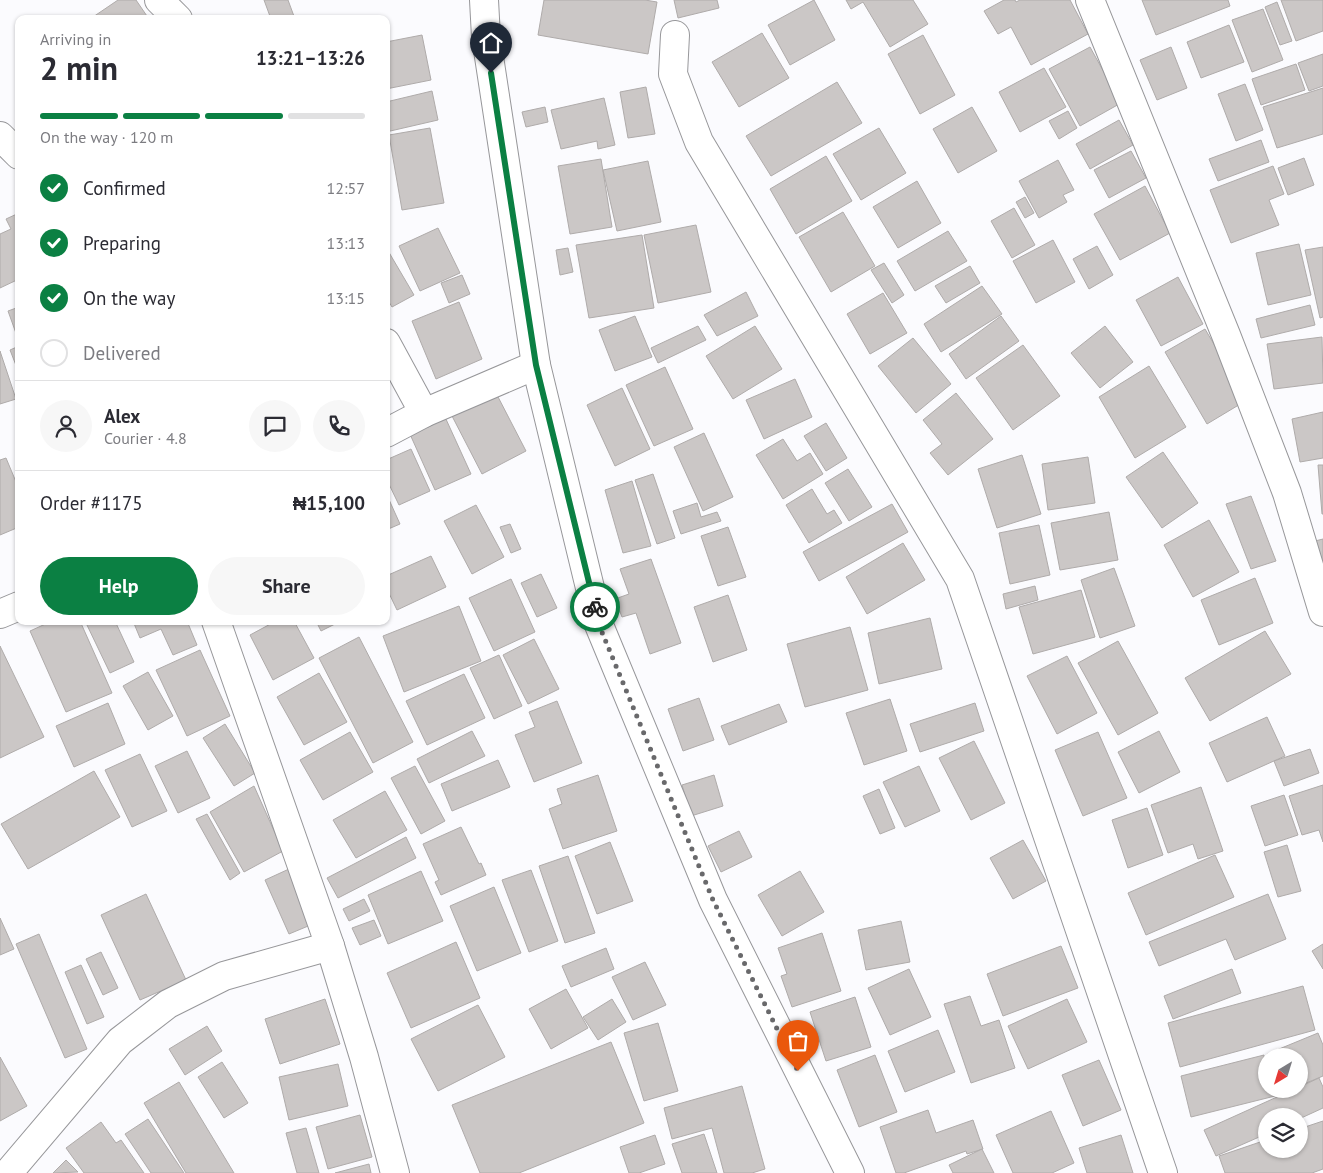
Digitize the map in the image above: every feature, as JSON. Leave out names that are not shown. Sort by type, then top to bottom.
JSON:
[{"type":"street","points":[[159,0],[174,15]]},
{"type":"street","points":[[484,0],[486,37],[536,365],[599,625],[713,900],[850,1173]]},
{"type":"street","points":[[1090,0],[1226,335],[1287,493],[1323,612]]},
{"type":"street","points":[[675,35],[673,74],[699,142],[960,579],[1163,1173]]},
{"type":"street","points":[[0,136],[15,151]]},
{"type":"street","points":[[390,350],[424,413]]},
{"type":"street","points":[[390,431],[424,413],[536,365]]},
{"type":"street","points":[[0,614],[15,608]]},
{"type":"street","points":[[217,625],[330,946],[364,1057],[395,1173]]},
{"type":"street","points":[[8,1173],[120,1041],[168,1004],[224,976],[330,946]]},
{"type":"building","points":[[118,0],[136,0],[146,15],[96,15]]},
{"type":"building","points":[[264,0],[288,0],[294,15],[270,15]]},
{"type":"building","points":[[544,0],[645,0],[657,2],[648,54],[538,35]]},
{"type":"building","points":[[674,0],[717,0],[719,8],[678,18]]},
{"type":"building","points":[[814,0],[835,40],[790,65],[768,25]]},
{"type":"building","points":[[846,0],[913,0],[928,24],[890,47],[863,2],[851,9]]},
{"type":"building","points":[[1004,0],[1015,0],[1016,2],[1020,0],[1070,0],[1088,34],[1031,65],[1011,27],[998,34],[984,11]]},
{"type":"building","points":[[1142,0],[1228,0],[1230,6],[1156,35]]},
{"type":"building","points":[[1281,0],[1323,0],[1323,31],[1296,41]]},
{"type":"building","points":[[1277,2],[1292,41],[1280,45],[1265,7]]},
{"type":"building","points":[[1263,9],[1283,60],[1252,72],[1232,20]]},
{"type":"building","points":[[1229,25],[1244,62],[1201,78],[1187,42]]},
{"type":"building","points":[[762,33],[789,78],[739,107],[712,62]]},
{"type":"building","points":[[422,35],[431,80],[390,88],[390,41]]},
{"type":"building","points":[[923,35],[955,95],[920,114],[888,54]]},
{"type":"building","points":[[1090,47],[1121,103],[1080,126],[1049,69]]},
{"type":"building","points":[[1171,47],[1187,88],[1157,100],[1140,60]]},
{"type":"building","points":[[1323,54],[1323,86],[1309,91],[1298,63]]},
{"type":"building","points":[[1296,64],[1305,90],[1261,105],[1252,79]]},
{"type":"building","points":[[1044,68],[1066,107],[1020,132],[999,92]]},
{"type":"building","points":[[837,82],[862,123],[771,176],[746,136]]},
{"type":"building","points":[[1245,84],[1263,130],[1236,141],[1218,94]]},
{"type":"building","points":[[646,87],[655,134],[628,138],[620,92]]},
{"type":"building","points":[[1323,88],[1323,134],[1277,148],[1263,107]]},
{"type":"building","points":[[432,91],[438,120],[390,131],[390,101]]},
{"type":"building","points":[[604,98],[615,145],[598,149],[597,141],[561,149],[551,110]]},
{"type":"building","points":[[545,107],[548,122],[526,127],[522,112]]},
{"type":"building","points":[[972,107],[997,151],[958,173],[933,129]]},
{"type":"building","points":[[1068,111],[1077,128],[1059,139],[1049,121]]},
{"type":"building","points":[[1119,120],[1133,145],[1090,169],[1076,144]]},
{"type":"building","points":[[430,128],[444,203],[402,210],[390,135]]},
{"type":"building","points":[[879,128],[906,173],[861,200],[833,154]]},
{"type":"building","points":[[1261,140],[1269,162],[1218,181],[1209,159]]},
{"type":"building","points":[[1131,151],[1146,178],[1109,198],[1094,170]]},
{"type":"building","points":[[826,156],[852,201],[796,234],[770,189]]},
{"type":"building","points":[[1304,158],[1314,185],[1288,195],[1278,168]]},
{"type":"building","points":[[601,159],[612,227],[570,234],[558,166]]},
{"type":"building","points":[[1058,160],[1074,190],[1063,195],[1067,202],[1039,218],[1019,181]]},
{"type":"building","points":[[648,161],[661,222],[617,231],[603,170]]},
{"type":"building","points":[[1273,166],[1284,194],[1269,200],[1279,225],[1231,243],[1210,190]]},
{"type":"building","points":[[917,181],[941,223],[898,248],[873,207]]},
{"type":"building","points":[[1145,186],[1170,233],[1120,260],[1094,214]]},
{"type":"building","points":[[1025,197],[1034,213],[1025,218],[1016,202]]},
{"type":"building","points":[[1014,208],[1035,245],[1012,258],[991,221]]},
{"type":"building","points":[[843,212],[875,266],[831,292],[799,237]]},
{"type":"building","points":[[15,215],[15,281],[0,288],[0,234],[11,229],[6,219]]},
{"type":"building","points":[[696,225],[711,292],[658,303],[644,235]]},
{"type":"building","points":[[438,228],[460,273],[420,291],[399,246]]},
{"type":"building","points":[[948,231],[967,261],[915,291],[897,261]]},
{"type":"building","points":[[642,235],[654,308],[589,318],[576,245]]},
{"type":"building","points":[[1053,240],[1075,282],[1036,303],[1013,261]]},
{"type":"building","points":[[1299,244],[1311,295],[1268,305],[1256,253]]},
{"type":"building","points":[[1097,246],[1113,275],[1089,289],[1073,259]]},
{"type":"building","points":[[1323,247],[1323,317],[1320,318],[1305,250]]},
{"type":"building","points":[[568,248],[573,272],[560,275],[556,250]]},
{"type":"building","points":[[390,254],[414,295],[392,307],[390,304]]},
{"type":"building","points":[[884,263],[904,295],[892,303],[871,270]]},
{"type":"building","points":[[970,266],[980,283],[946,303],[935,286]]},
{"type":"building","points":[[462,275],[470,294],[449,303],[441,283]]},
{"type":"building","points":[[1178,277],[1203,324],[1161,346],[1136,300]]},
{"type":"building","points":[[982,286],[1002,314],[941,352],[924,324]]},
{"type":"building","points":[[746,292],[758,316],[717,336],[704,315]]},
{"type":"building","points":[[883,293],[907,333],[870,354],[847,314]]},
{"type":"building","points":[[459,302],[482,359],[436,379],[412,321]]},
{"type":"building","points":[[1310,305],[1315,325],[1261,338],[1256,319]]},
{"type":"building","points":[[15,308],[15,330],[8,311]]},
{"type":"building","points":[[635,316],[652,357],[615,371],[599,330]]},
{"type":"building","points":[[1001,316],[1019,341],[966,379],[949,354]]},
{"type":"building","points":[[698,326],[706,340],[658,363],[651,348]]},
{"type":"building","points":[[755,326],[782,369],[733,399],[706,356]]},
{"type":"building","points":[[1105,326],[1133,362],[1100,388],[1071,353]]},
{"type":"building","points":[[1205,329],[1247,400],[1207,424],[1165,352]]},
{"type":"building","points":[[1322,337],[1323,383],[1274,389],[1267,344]]},
{"type":"building","points":[[913,338],[951,384],[916,413],[878,366]]},
{"type":"building","points":[[1023,345],[1060,396],[1013,430],[976,378]]},
{"type":"building","points":[[15,348],[15,363],[10,350]]},
{"type":"building","points":[[0,351],[15,399],[0,404]]},
{"type":"building","points":[[1149,366],[1186,427],[1135,458],[1099,397]]},
{"type":"building","points":[[665,367],[693,429],[654,446],[626,385]]},
{"type":"building","points":[[795,379],[812,417],[764,439],[746,400]]},
{"type":"building","points":[[622,388],[650,449],[615,466],[587,405]]},
{"type":"building","points":[[496,393],[526,451],[482,474],[452,416]]},
{"type":"building","points":[[956,393],[993,439],[948,475],[930,453],[942,444],[923,420]]},
{"type":"building","points":[[1323,412],[1323,458],[1300,462],[1292,419]]},
{"type":"building","points":[[445,417],[471,474],[435,490],[409,432]]},
{"type":"building","points":[[826,423],[847,458],[826,471],[804,436]]},
{"type":"building","points":[[704,433],[733,497],[703,511],[674,447]]},
{"type":"building","points":[[783,439],[797,461],[810,453],[823,474],[783,499],[756,455]]},
{"type":"building","points":[[411,449],[430,491],[399,505],[390,486],[390,458]]},
{"type":"building","points":[[1163,452],[1198,503],[1162,528],[1126,477]]},
{"type":"building","points":[[1022,455],[1041,514],[997,528],[978,469]]},
{"type":"building","points":[[1088,457],[1095,503],[1048,510],[1042,464]]},
{"type":"building","points":[[6,458],[15,479],[15,529],[0,535],[0,460]]},
{"type":"building","points":[[1318,465],[1323,465],[1323,514],[1322,514]]},
{"type":"building","points":[[848,469],[872,507],[849,521],[825,483]]},
{"type":"building","points":[[653,474],[675,538],[657,544],[635,480]]},
{"type":"building","points":[[632,481],[651,546],[623,553],[605,490]]},
{"type":"building","points":[[812,489],[827,514],[834,510],[842,523],[809,543],[786,505]]},
{"type":"building","points":[[1251,496],[1276,561],[1251,569],[1226,504]]},
{"type":"building","points":[[390,502],[400,524],[390,528]]},
{"type":"building","points":[[697,503],[701,517],[717,512],[721,521],[681,534],[673,511]]},
{"type":"building","points":[[892,504],[908,532],[819,581],[803,552]]},
{"type":"building","points":[[476,505],[504,557],[472,574],[444,521]]},
{"type":"building","points":[[1109,512],[1118,560],[1060,570],[1051,523]]},
{"type":"building","points":[[1209,520],[1239,572],[1193,597],[1164,545]]},
{"type":"building","points":[[510,524],[521,549],[511,553],[500,527]]},
{"type":"building","points":[[1039,525],[1050,575],[1010,584],[999,533]]},
{"type":"building","points":[[728,527],[746,577],[718,586],[701,536]]},
{"type":"building","points":[[1323,539],[1323,563],[1317,565],[1311,542]]},
{"type":"building","points":[[903,543],[925,580],[867,614],[846,577]]},
{"type":"building","points":[[431,556],[446,587],[397,610],[390,595],[390,574]]},
{"type":"building","points":[[651,559],[681,643],[650,654],[636,613],[622,617],[615,599],[629,594],[620,569]]},
{"type":"building","points":[[1114,568],[1135,626],[1100,638],[1081,580]]},
{"type":"building","points":[[541,574],[557,608],[537,617],[521,583]]},
{"type":"building","points":[[1255,578],[1273,623],[1219,645],[1201,600]]},
{"type":"building","points":[[511,579],[535,632],[494,651],[469,598]]},
{"type":"building","points":[[1035,586],[1038,600],[1006,609],[1003,594]]},
{"type":"building","points":[[1081,590],[1095,637],[1033,654],[1019,607]]},
{"type":"building","points":[[728,595],[747,650],[713,662],[694,607]]},
{"type":"building","points":[[459,606],[481,661],[404,692],[383,636]]},
{"type":"building","points":[[930,618],[942,669],[879,684],[868,633]]},
{"type":"building","points":[[43,625],[82,625],[112,693],[66,712],[30,631]]},
{"type":"building","points":[[87,625],[117,625],[134,662],[110,673]]},
{"type":"building","points":[[135,625],[189,625],[197,645],[173,655],[161,629],[140,638]]},
{"type":"building","points":[[269,625],[296,625],[314,658],[273,680],[250,635]]},
{"type":"building","points":[[318,625],[333,625],[321,631]]},
{"type":"building","points":[[850,627],[868,690],[805,707],[787,644]]},
{"type":"building","points":[[1265,631],[1291,674],[1210,721],[1185,678]]},
{"type":"building","points":[[359,637],[413,742],[373,763],[319,658]]},
{"type":"building","points":[[534,639],[559,689],[528,704],[503,655]]},
{"type":"building","points":[[1118,641],[1158,713],[1118,735],[1078,663]]},
{"type":"building","points":[[0,646],[44,737],[0,758]]},
{"type":"building","points":[[200,650],[230,716],[187,736],[156,670]]},
{"type":"building","points":[[499,655],[522,706],[494,719],[470,668]]},
{"type":"building","points":[[1067,656],[1097,713],[1057,734],[1027,676]]},
{"type":"building","points":[[148,672],[173,716],[148,730],[123,686]]},
{"type":"building","points":[[319,673],[347,722],[304,745],[277,697]]},
{"type":"building","points":[[464,674],[485,718],[427,745],[406,701]]},
{"type":"building","points":[[699,698],[714,740],[683,751],[668,709]]},
{"type":"building","points":[[890,699],[907,751],[864,765],[846,713]]},
{"type":"building","points":[[557,701],[582,763],[534,782],[515,735],[535,727],[529,712]]},
{"type":"building","points":[[108,703],[125,744],[74,767],[56,726]]},
{"type":"building","points":[[975,703],[984,731],[920,752],[910,724]]},
{"type":"building","points":[[779,704],[787,722],[729,745],[721,726]]},
{"type":"building","points":[[1267,717],[1285,756],[1227,782],[1209,743]]},
{"type":"building","points":[[225,724],[255,773],[234,786],[203,738]]},
{"type":"building","points":[[472,731],[485,756],[429,783],[417,759]]},
{"type":"building","points":[[1159,731],[1180,772],[1139,793],[1118,752]]},
{"type":"building","points":[[350,732],[373,772],[323,800],[300,760]]},
{"type":"building","points":[[1098,732],[1127,798],[1083,816],[1055,750]]},
{"type":"building","points":[[974,741],[1005,803],[971,820],[939,758]]},
{"type":"building","points":[[1310,749],[1319,773],[1284,786],[1274,761]]},
{"type":"building","points":[[187,751],[210,798],[178,813],[155,766]]},
{"type":"building","points":[[140,754],[167,811],[132,827],[105,770]]},
{"type":"building","points":[[498,760],[510,787],[452,811],[441,784]]},
{"type":"building","points":[[415,766],[445,821],[421,834],[391,778]]},
{"type":"building","points":[[919,766],[940,811],[905,827],[883,782]]},
{"type":"building","points":[[94,771],[120,817],[28,869],[1,824]]},
{"type":"building","points":[[598,775],[617,831],[563,849],[549,809],[562,804],[557,789]]},
{"type":"building","points":[[714,775],[723,806],[691,816],[682,785]]},
{"type":"building","points":[[1323,785],[1323,842],[1319,830],[1302,835],[1289,796]]},
{"type":"building","points":[[254,786],[283,851],[244,872],[210,812]]},
{"type":"building","points":[[1201,787],[1223,851],[1198,859],[1193,844],[1168,853],[1151,805]]},
{"type":"building","points":[[879,789],[895,828],[880,834],[863,796]]},
{"type":"building","points":[[385,791],[407,830],[356,858],[333,820]]},
{"type":"building","points":[[1284,795],[1298,835],[1265,846],[1251,806]]},
{"type":"building","points":[[1147,808],[1163,855],[1128,868],[1112,820]]},
{"type":"building","points":[[207,814],[240,873],[230,880],[196,819]]},
{"type":"building","points":[[461,827],[486,875],[441,895],[435,882],[439,880],[423,844]]},
{"type":"building","points":[[739,831],[752,857],[721,872],[708,846]]},
{"type":"building","points":[[406,837],[416,858],[338,898],[327,878]]},
{"type":"building","points":[[1023,840],[1046,881],[1013,899],[990,858]]},
{"type":"building","points":[[610,842],[633,901],[597,914],[575,856]]},
{"type":"building","points":[[1287,845],[1301,891],[1278,897],[1264,852]]},
{"type":"building","points":[[1215,855],[1234,897],[1146,935],[1128,893]]},
{"type":"building","points":[[568,856],[595,933],[565,943],[539,866]]},
{"type":"building","points":[[289,869],[313,924],[289,934],[265,880]]},
{"type":"building","points":[[531,870],[558,941],[529,952],[502,880]]},
{"type":"building","points":[[421,871],[443,921],[388,944],[368,895]]},
{"type":"building","points":[[800,871],[824,912],[782,936],[758,895]]},
{"type":"building","points":[[494,887],[521,953],[477,971],[450,906]]},
{"type":"building","points":[[146,894],[186,980],[140,1000],[101,915]]},
{"type":"building","points":[[1268,894],[1286,939],[1235,960],[1226,939],[1159,966],[1149,942]]},
{"type":"building","points":[[364,899],[370,911],[349,921],[343,909]]},
{"type":"building","points":[[0,918],[14,949],[0,955]]},
{"type":"building","points":[[374,920],[381,936],[360,945],[352,928]]},
{"type":"building","points":[[901,921],[910,962],[866,970],[858,930]]},
{"type":"building","points":[[822,933],[841,991],[792,1007],[781,976],[787,974],[778,948]]},
{"type":"building","points":[[39,934],[87,1049],[65,1058],[16,944]]},
{"type":"building","points":[[456,942],[480,998],[411,1028],[387,973]]},
{"type":"building","points":[[1323,944],[1323,969],[1312,951]]},
{"type":"building","points":[[1061,946],[1078,988],[1003,1016],[987,974]]},
{"type":"building","points":[[606,948],[614,969],[571,987],[562,966]]},
{"type":"building","points":[[101,952],[118,988],[103,995],[86,959]]},
{"type":"building","points":[[645,962],[666,1005],[633,1020],[612,977]]},
{"type":"building","points":[[81,965],[104,1017],[87,1024],[65,972]]},
{"type":"building","points":[[909,969],[931,1017],[890,1035],[868,988]]},
{"type":"building","points":[[1232,969],[1241,993],[1173,1019],[1164,996]]},
{"type":"building","points":[[1303,986],[1315,1030],[1180,1067],[1168,1023]]},
{"type":"building","points":[[566,989],[588,1028],[551,1049],[529,1009]]},
{"type":"building","points":[[970,996],[981,1026],[999,1020],[1015,1068],[971,1083],[944,1004]]},
{"type":"building","points":[[855,997],[871,1047],[826,1061],[810,1012]]},
{"type":"building","points":[[325,999],[340,1044],[280,1064],[265,1019]]},
{"type":"building","points":[[612,999],[626,1022],[598,1040],[583,1017]]},
{"type":"building","points":[[1067,999],[1087,1042],[1028,1069],[1008,1026]]},
{"type":"building","points":[[478,1005],[505,1057],[438,1091],[411,1039]]},
{"type":"building","points":[[658,1023],[678,1091],[644,1101],[624,1033]]},
{"type":"building","points":[[207,1026],[222,1051],[185,1075],[169,1049]]},
{"type":"building","points":[[938,1030],[955,1072],[905,1092],[888,1051]]},
{"type":"building","points":[[1318,1033],[1323,1045],[1323,1076],[1308,1082],[1308,1048],[1282,1048]]},
{"type":"building","points":[[611,1042],[644,1123],[519,1173],[480,1173],[452,1105]]},
{"type":"building","points":[[875,1055],[897,1112],[859,1127],[837,1070]]},
{"type":"building","points":[[0,1057],[27,1106],[0,1121]]},
{"type":"building","points":[[1258,1057],[1258,1098],[1267,1098],[1191,1117],[1181,1076]]},
{"type":"building","points":[[1099,1060],[1121,1110],[1083,1126],[1062,1075]]},
{"type":"building","points":[[222,1062],[248,1103],[224,1118],[198,1077]]},
{"type":"building","points":[[338,1064],[348,1106],[289,1120],[279,1077]]},
{"type":"building","points":[[1319,1078],[1323,1087],[1323,1108],[1308,1115],[1308,1108],[1258,1108],[1258,1138],[1216,1156],[1204,1130],[1275,1098],[1308,1098],[1308,1083]]},
{"type":"building","points":[[179,1082],[234,1173],[186,1173],[144,1103]]},
{"type":"building","points":[[742,1086],[765,1169],[752,1173],[724,1173],[712,1128],[672,1139],[664,1108]]},
{"type":"building","points":[[928,1110],[936,1133],[973,1120],[983,1149],[967,1154],[966,1151],[904,1173],[896,1173],[880,1127]]},
{"type":"building","points":[[1051,1111],[1074,1163],[1052,1173],[1013,1173],[996,1135]]},
{"type":"building","points":[[360,1115],[372,1157],[328,1169],[316,1127]]},
{"type":"building","points":[[148,1119],[184,1173],[151,1173],[125,1134]]},
{"type":"building","points":[[1323,1121],[1323,1169],[1312,1173],[1225,1173],[1219,1156],[1258,1143],[1258,1158],[1308,1158],[1308,1126]]},
{"type":"building","points":[[101,1122],[116,1143],[121,1140],[144,1173],[84,1173],[66,1148]]},
{"type":"building","points":[[306,1128],[319,1173],[297,1173],[286,1133]]},
{"type":"building","points":[[704,1134],[717,1173],[682,1173],[672,1144]]},
{"type":"building","points":[[655,1135],[665,1164],[639,1173],[629,1173],[620,1147]]},
{"type":"building","points":[[1121,1135],[1133,1173],[1087,1173],[1079,1148]]},
{"type":"building","points":[[982,1149],[994,1173],[953,1173],[949,1165]]},
{"type":"building","points":[[66,1160],[78,1172],[53,1173]]},
{"type":"building","points":[[369,1164],[371,1173],[335,1173]]},
{"type":"way so far","points":[[595,607],[599,625],[713,900],[798,1071]]},
{"type":"route","points":[[491,73],[536,365],[595,607]]}]
